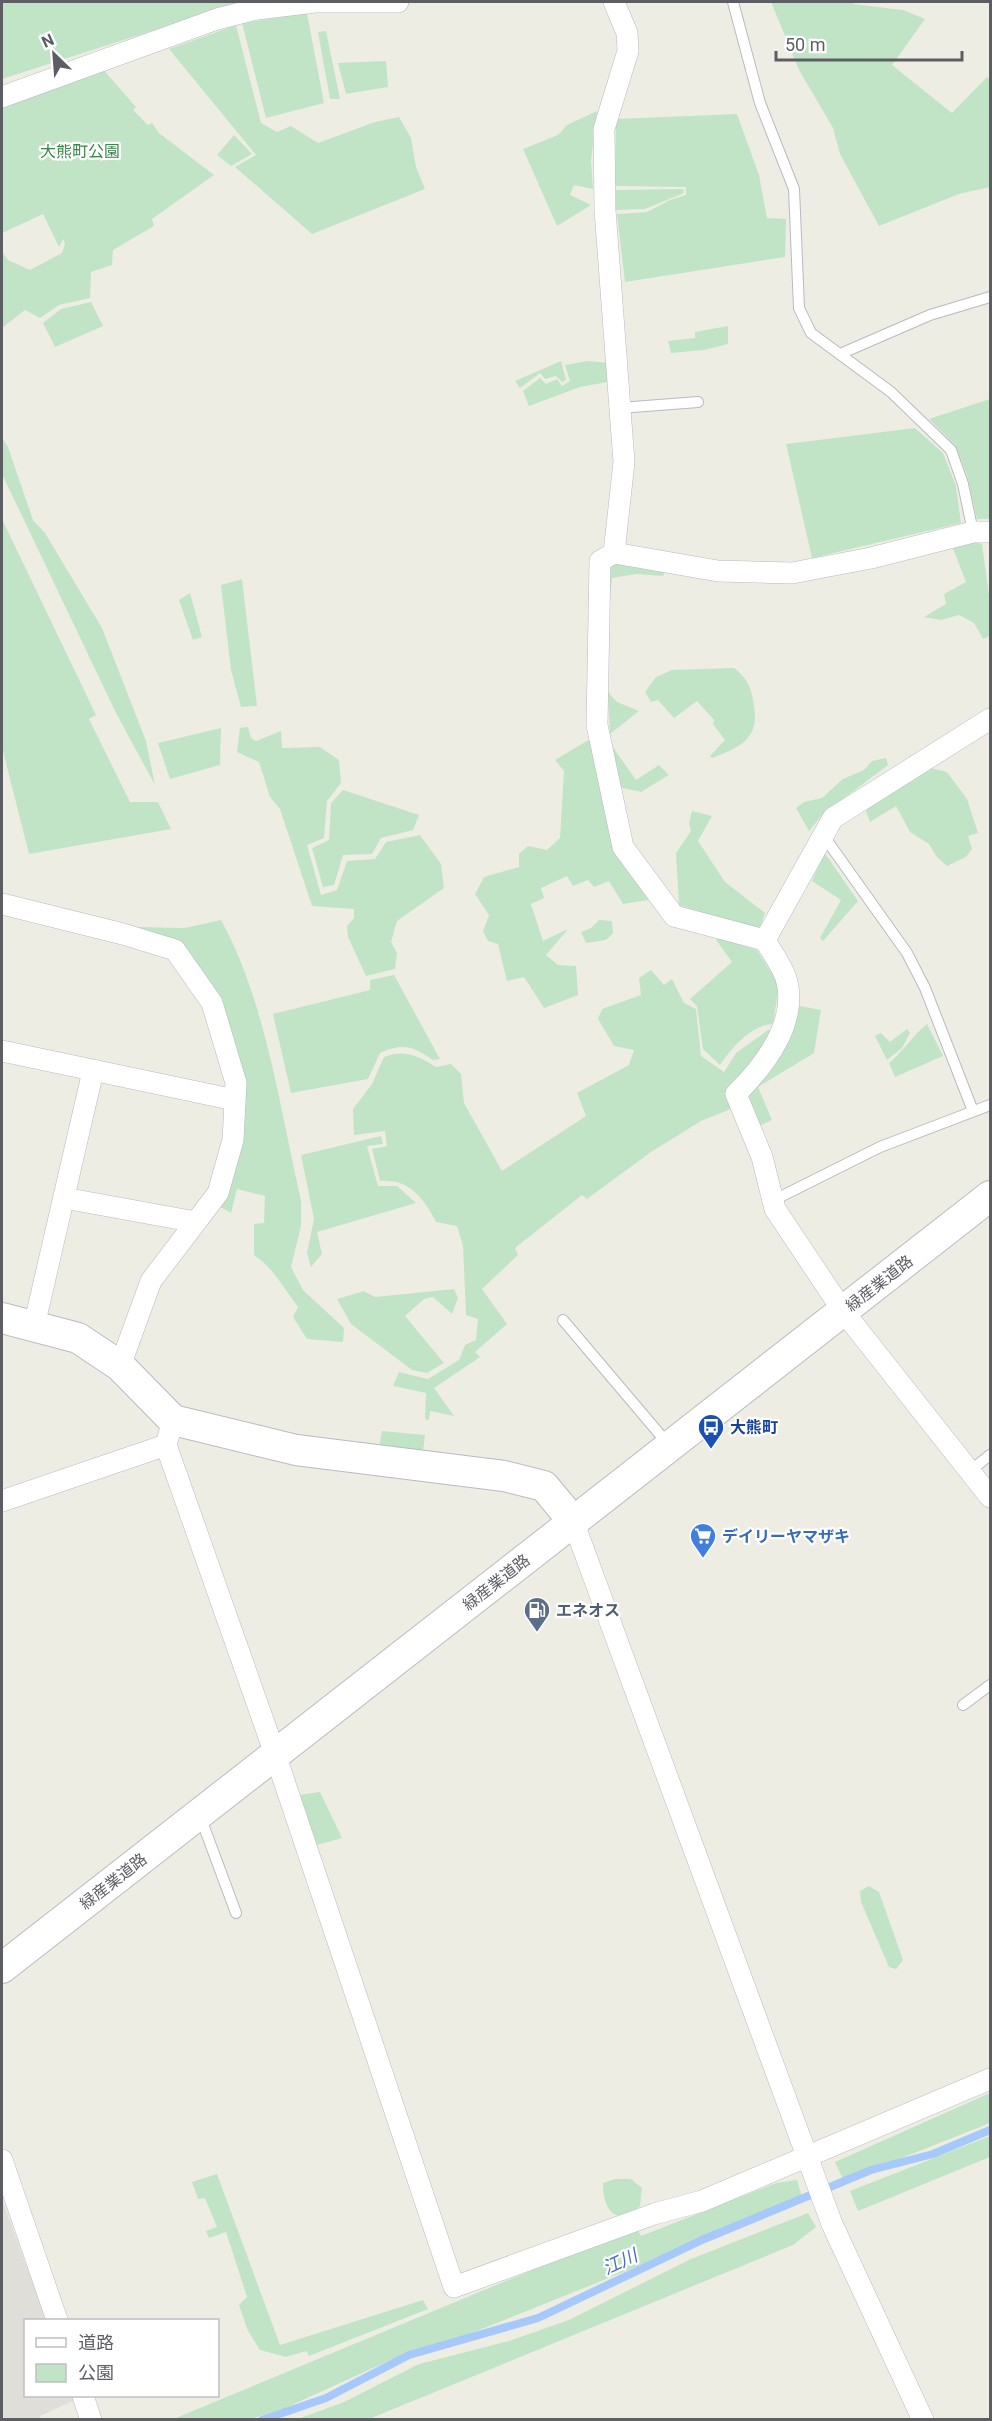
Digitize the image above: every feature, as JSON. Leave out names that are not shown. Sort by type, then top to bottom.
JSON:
[{"type":"main road","name":"緑産業道路","points":[[2,1968],[990,1196]]},
{"type":"main road","points":[[2,1318],[78,1338],[120,1366],[169,1432],[504,1476],[544,1486],[573,1521]]},
{"type":"street","points":[[2,97],[218,19],[257,9],[315,2],[398,2]]},
{"type":"street","points":[[614,2],[627,33],[628,51],[604,129],[605,210],[624,462],[614,553]]},
{"type":"street","points":[[982,532],[871,558],[792,573],[718,571],[614,553],[600,561],[597,724],[623,847],[674,916],[765,940],[787,981],[786,1009],[782,1029],[759,1071],[736,1094],[762,1157],[775,1209],[843,1311],[990,1497]]},
{"type":"street","points":[[765,940],[833,818],[990,719]]},
{"type":"street","points":[[2,904],[123,934],[175,950],[212,1003],[236,1083],[233,1140],[218,1193],[152,1281],[120,1366]]},
{"type":"street","points":[[2,1051],[235,1100]]},
{"type":"street","points":[[34,1326],[93,1071]]},
{"type":"street","points":[[64,1198],[196,1222]]},
{"type":"street","points":[[2,1501],[169,1432],[454,2288],[654,2214],[702,2201],[811,2163],[990,2079]]},
{"type":"street","points":[[573,1521],[832,2224],[923,2420]]},
{"type":"street","points":[[2,2160],[57,2319]]},
{"type":"street","points":[[83,2397],[91,2420]]},
{"type":"lane","points":[[733,2],[760,103],[794,189],[800,308],[811,333],[891,392],[951,450],[982,532]]},
{"type":"lane","points":[[840,354],[930,315],[990,297]]},
{"type":"lane","points":[[620,408],[698,402]]},
{"type":"lane","points":[[823,836],[908,953],[925,988],[973,1111]]},
{"type":"lane","points":[[774,1200],[880,1148],[990,1105]]},
{"type":"lane","points":[[563,1320],[670,1446]]},
{"type":"lane","points":[[970,1471],[990,1455]]},
{"type":"lane","points":[[963,1705],[990,1685]]},
{"type":"lane","points":[[199,1813],[236,1913]]},
{"type":"shaded area","points":[[2,2199],[46,2319],[24,2319],[24,2397],[74,2397],[75,2400],[40,2416],[41,2419],[2,2419]]},
{"type":"green space","points":[[2,2],[242,2],[2,79]]},
{"type":"green space","points":[[771,2],[852,2],[903,10],[925,19],[892,65],[952,113],[987,77],[990,79],[990,187],[959,194],[879,226],[840,154],[833,128],[799,70]]},
{"type":"green space","points":[[307,13],[324,103],[266,118],[242,23]]},
{"type":"green space","points":[[236,25],[261,123],[277,132],[291,126],[318,143],[375,122],[399,117],[411,138],[416,167],[425,189],[312,234],[235,167],[256,155],[169,49]]},
{"type":"green space","points":[[326,31],[340,99],[330,99],[318,32]]},
{"type":"green space","points":[[386,61],[388,87],[346,94],[338,63]]},
{"type":"green space","name":"大熊町公園","points":[[101,67],[136,107],[133,110],[148,125],[152,123],[159,133],[214,175],[152,219],[154,226],[113,250],[112,265],[91,272],[90,298],[59,305],[40,318],[25,310],[2,328],[2,252],[8,260],[30,270],[62,253],[65,244],[63,239],[59,247],[43,214],[2,233],[2,103]]},
{"type":"green space","points":[[597,111],[591,161],[593,189],[574,185],[570,195],[591,205],[557,226],[523,149],[558,135],[567,125]]},
{"type":"green space","points":[[737,114],[759,175],[767,218],[786,219],[785,257],[625,282],[617,214],[647,212],[670,200],[686,195],[686,187],[615,186],[616,119]]},
{"type":"green space","points":[[234,135],[252,154],[231,166],[217,155]]},
{"type":"green space","points":[[683,189],[684,193],[645,209],[616,210],[616,190]]},
{"type":"green space","points":[[91,302],[103,326],[55,347],[43,323],[61,309]]},
{"type":"green space","points":[[728,326],[728,344],[704,350],[671,353],[668,341],[695,338],[695,332]]},
{"type":"green space","points":[[561,361],[566,380],[562,382],[556,376],[545,379],[540,373],[520,388],[515,381]]},
{"type":"green space","points":[[587,361],[610,363],[608,382],[580,387],[529,406],[523,391],[540,378],[546,384],[557,379],[562,386],[570,381],[565,365]]},
{"type":"green space","points":[[990,399],[990,519],[977,519],[967,475],[955,445],[929,419]]},
{"type":"green space","points":[[915,428],[943,453],[956,486],[961,523],[812,558],[786,444]]},
{"type":"green space","points":[[2,438],[8,447],[33,520],[45,533],[102,628],[146,741],[155,785],[116,713],[2,474]]},
{"type":"green space","points":[[2,519],[96,715],[89,719],[130,802],[158,802],[171,829],[29,854],[2,747]]},
{"type":"green space","points":[[970,541],[982,544],[990,603],[990,636],[983,639],[974,623],[959,615],[941,620],[924,617],[946,604],[944,594],[966,582],[952,546]]},
{"type":"green space","points":[[606,560],[666,569],[663,576],[636,574],[612,578],[609,603]]},
{"type":"green space","points":[[242,579],[257,706],[241,707],[231,670],[221,585]]},
{"type":"green space","points":[[190,593],[202,637],[193,640],[179,600]]},
{"type":"green space","points":[[734,668],[741,674],[751,690],[755,713],[754,723],[748,738],[741,744],[712,758],[710,756],[725,740],[713,724],[714,720],[697,701],[674,718],[658,700],[651,702],[645,692],[656,677],[672,670]]},
{"type":"green space","points":[[608,692],[617,702],[639,711],[610,734]]},
{"type":"green space","points":[[248,727],[251,738],[256,741],[281,731],[282,748],[320,747],[339,760],[341,783],[327,801],[324,838],[307,845],[321,895],[337,890],[347,861],[375,859],[386,842],[420,835],[441,864],[444,888],[397,921],[391,942],[397,953],[395,969],[366,976],[348,937],[347,926],[354,918],[354,909],[312,906],[280,809],[270,797],[259,762],[237,752],[240,728]]},
{"type":"green space","points":[[221,728],[220,765],[170,779],[158,743]]},
{"type":"green space","points":[[590,739],[655,899],[623,904],[609,881],[594,887],[588,880],[573,886],[567,876],[541,888],[544,898],[531,904],[543,941],[568,929],[546,955],[558,965],[576,966],[578,995],[544,1008],[524,977],[507,981],[498,944],[488,941],[483,931],[489,915],[475,894],[484,877],[519,867],[519,854],[528,846],[547,850],[560,838],[564,771],[555,760]]},
{"type":"green space","points":[[612,746],[636,780],[659,765],[669,775],[641,792],[619,787]]},
{"type":"green space","points":[[886,758],[888,765],[823,814],[809,831],[796,808],[804,802],[822,798],[843,779],[864,770],[872,761]]},
{"type":"green space","points":[[927,767],[947,772],[967,799],[978,833],[968,836],[972,849],[966,857],[947,866],[936,856],[929,844],[910,832],[896,806],[870,822],[866,811],[870,803]]},
{"type":"green space","points":[[343,790],[419,815],[413,830],[381,838],[372,854],[343,855],[334,885],[323,887],[312,848],[329,840],[331,803]]},
{"type":"green space","points":[[692,811],[712,816],[698,841],[725,882],[765,913],[759,930],[679,905],[676,853],[691,831],[689,823]]},
{"type":"green space","points":[[824,852],[858,901],[823,941],[820,938],[841,900],[812,881]]},
{"type":"green space","points":[[221,920],[250,985],[261,1020],[301,1200],[301,1226],[291,1267],[303,1290],[344,1328],[343,1342],[307,1339],[293,1317],[298,1307],[273,1272],[254,1255],[254,1224],[264,1223],[265,1196],[237,1189],[231,1213],[219,1206],[239,1141],[215,1000],[134,927],[185,928]]},
{"type":"green space","points":[[599,920],[612,921],[613,933],[606,940],[586,943],[581,932],[591,928]]},
{"type":"green space","points":[[718,937],[757,950],[779,985],[773,1024],[757,1028],[750,1033],[736,1045],[720,1065],[703,1049],[697,1006],[690,999],[732,962],[716,940]]},
{"type":"green space","points":[[651,970],[664,985],[672,979],[684,1003],[696,1009],[701,1056],[724,1072],[736,1053],[768,1030],[779,1030],[736,1107],[701,1121],[651,1152],[587,1199],[582,1195],[515,1248],[518,1255],[482,1289],[507,1324],[475,1352],[480,1357],[434,1388],[454,1416],[430,1411],[429,1420],[425,1419],[426,1393],[393,1386],[399,1372],[428,1379],[459,1360],[465,1345],[476,1340],[478,1319],[466,1315],[463,1246],[457,1226],[436,1222],[414,1191],[399,1183],[380,1181],[372,1149],[387,1146],[385,1131],[354,1135],[353,1109],[372,1084],[384,1057],[405,1054],[417,1057],[436,1067],[451,1064],[461,1074],[464,1103],[502,1171],[586,1116],[577,1093],[629,1065],[634,1050],[614,1046],[598,1019],[602,1009],[641,995],[639,978]]},
{"type":"green space","points":[[394,975],[440,1059],[433,1060],[413,1049],[395,1048],[380,1053],[368,1079],[291,1093],[273,1014],[370,990],[370,980]]},
{"type":"green space","points":[[794,1005],[821,1010],[814,1053],[758,1087],[772,1120],[757,1127],[743,1095]]},
{"type":"green space","points":[[927,1024],[943,1056],[895,1077],[889,1063]]},
{"type":"green space","points":[[907,1029],[910,1033],[902,1048],[887,1060],[875,1036],[881,1033],[890,1042]]},
{"type":"green space","points":[[381,1136],[383,1144],[367,1146],[378,1186],[397,1186],[416,1203],[317,1232],[322,1254],[311,1267],[307,1253],[314,1219],[301,1155]]},
{"type":"green space","points":[[454,1289],[458,1298],[452,1314],[433,1297],[424,1299],[405,1316],[444,1363],[427,1373],[412,1370],[351,1324],[337,1299],[364,1291],[375,1297]]},
{"type":"green space","points":[[382,1431],[425,1435],[423,1452],[379,1447]]},
{"type":"green space","points":[[320,1792],[342,1838],[317,1845],[299,1795]]},
{"type":"green space","points":[[869,1886],[879,1892],[903,1960],[896,1969],[889,1967],[861,1902],[860,1891]]},
{"type":"green space","points":[[990,2093],[990,2123],[843,2179],[835,2162]]},
{"type":"green space","points":[[990,2136],[990,2157],[858,2211],[850,2191]]},
{"type":"green space","points":[[217,2174],[280,2345],[423,2300],[428,2309],[309,2356],[306,2351],[286,2357],[260,2350],[248,2331],[239,2305],[247,2297],[226,2232],[209,2238],[206,2231],[217,2227],[205,2198],[198,2199],[192,2182]]},
{"type":"green space","points":[[615,2179],[631,2179],[642,2188],[640,2206],[632,2212],[618,2215],[612,2213],[608,2208],[603,2183]]},
{"type":"green space","points":[[797,2180],[803,2200],[447,2343],[393,2359],[283,2409],[251,2419],[171,2420],[636,2227],[641,2236],[776,2183]]},
{"type":"green space","points":[[808,2213],[816,2227],[793,2245],[369,2419],[298,2419],[344,2402],[419,2364],[509,2341],[569,2320],[691,2259]]},
{"type":"waterway","name":"江川","points":[[262,2420],[326,2398],[409,2355],[538,2318],[702,2240],[871,2170],[933,2154],[990,2130]]},
{"type":"place","name":"大熊町","points":[[711,1450]]},
{"type":"place","name":"デイリーヤマザキ","points":[[703,1559]]},
{"type":"place","name":"エネオス","points":[[537,1633]]}]
